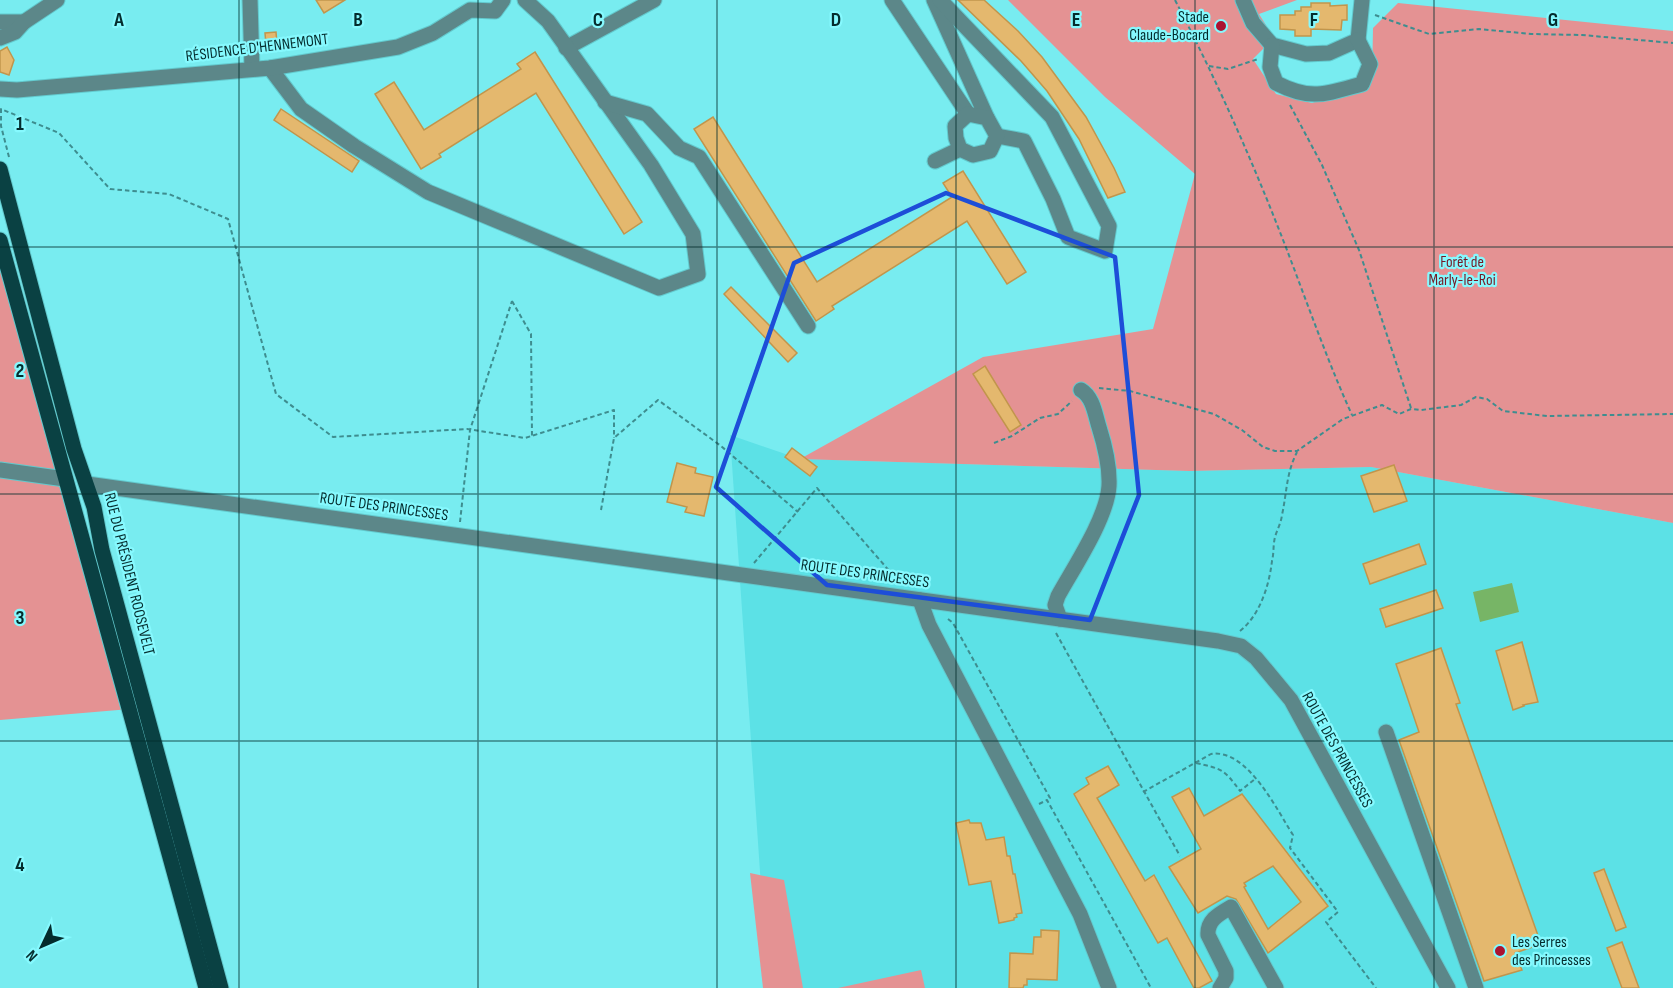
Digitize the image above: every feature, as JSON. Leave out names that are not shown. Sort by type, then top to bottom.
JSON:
[{"type":"main road","name":"RUE DU PRÉSIDENT ROOSEVELT","points":[[0,169],[74,449],[94,507],[108,572],[221,988]]},
{"type":"main road","name":"RUE DU PRÉSIDENT ROOSEVELT","points":[[0,240],[206,988]]},
{"type":"street","points":[[0,38],[15,32],[24,21],[57,0]]},
{"type":"street","points":[[250,0],[252,69]]},
{"type":"street","name":"RÉSIDENCE D'HENNEMONT","points":[[0,89],[17,90],[270,68],[398,47],[433,33],[470,10],[495,11],[503,0]]},
{"type":"street","points":[[270,68],[300,110],[428,192],[659,288],[698,274],[693,234],[651,165],[548,21],[525,0]]},
{"type":"street","points":[[566,48],[654,0]]},
{"type":"street","points":[[892,0],[968,114],[987,118]]},
{"type":"street","points":[[934,0],[987,118],[998,136],[1024,141],[1053,199],[1068,237],[1106,251],[1109,226],[1052,117],[940,0]]},
{"type":"street","points":[[1243,0],[1253,23],[1271,50],[1270,67],[1276,83],[1295,93],[1321,95],[1362,84],[1370,64],[1358,40],[1362,5]]},
{"type":"street","points":[[0,22],[24,21]]},
{"type":"street","points":[[1271,50],[1306,54],[1329,53],[1358,40]]},
{"type":"street","points":[[605,102],[647,114],[679,148],[699,157],[808,326]]},
{"type":"street","points":[[968,114],[955,126],[960,149],[973,155],[990,151],[998,136]]},
{"type":"street","points":[[935,161],[960,149]]},
{"type":"street","points":[[1055,621],[1058,596],[1091,534],[1104,506],[1109,488],[1109,465],[1101,432],[1091,399],[1081,390]]},
{"type":"street","points":[[0,470],[65,479]]},
{"type":"street","name":"ROUTE DES PRINCESSES","points":[[87,484],[745,575],[1055,621],[1226,642],[1241,646],[1256,658],[1291,700],[1448,988]]},
{"type":"street","points":[[921,600],[929,625],[1080,914],[1109,988]]},
{"type":"street","points":[[1386,732],[1476,988]]},
{"type":"street","points":[[1220,988],[1226,978],[1226,971],[1208,935],[1208,929],[1214,918],[1231,907],[1276,988]]},
{"type":"path","points":[[1175,0],[1209,66],[1285,245],[1312,319],[1352,415]]},
{"type":"path","points":[[1362,5],[1429,34],[1479,29],[1531,34],[1582,35],[1673,44]]},
{"type":"path","points":[[1209,66],[1228,69],[1271,50]]},
{"type":"path","points":[[1276,83],[1297,115],[1322,165],[1359,250],[1411,409]]},
{"type":"path","points":[[1,109],[59,133],[110,189],[169,194],[228,219],[276,394],[333,437],[470,430],[525,438],[614,410],[614,438],[601,510]]},
{"type":"path","points":[[458,535],[470,430],[512,301],[531,334],[531,436]]},
{"type":"path","points":[[994,443],[1012,436],[1040,418],[1058,414],[1081,390],[1092,388],[1130,391],[1214,414],[1242,430],[1263,447],[1275,451],[1297,451]]},
{"type":"path","points":[[1226,642],[1253,619],[1263,596],[1272,563],[1275,537],[1282,518],[1285,485],[1297,451],[1352,415],[1382,405],[1401,413],[1411,409],[1461,405],[1476,397],[1487,399],[1503,411],[1547,416],[1673,414]]},
{"type":"path","points":[[614,438],[658,400],[721,446],[798,512]]},
{"type":"path","points":[[745,575],[817,488],[921,600],[953,623],[1050,798],[1026,810]]},
{"type":"path","points":[[1055,621],[1143,792],[1180,856]]},
{"type":"path","points":[[1143,792],[1211,754],[1230,756],[1238,762],[1256,778],[1293,835],[1290,848],[1338,912],[1326,922],[1376,988]]},
{"type":"path","points":[[1196,763],[1219,768],[1228,774],[1240,791],[1256,778]]},
{"type":"path","points":[[1047,800],[1151,988]]},
{"type":"highlighted area","points":[[946,193],[1115,257],[1139,495],[1090,620],[827,585],[716,487],[794,263]]},
{"type":"shaded area","points":[[730,435],[800,459],[1189,471],[1371,467],[1673,523],[1673,988],[768,988]]},
{"type":"shaded area","points":[[1512,583],[1519,612],[1480,622],[1473,592]]},
{"type":"green space","name":"Forêt de Marly-le-Roi","points":[[1008,0],[1297,0],[1259,14],[1274,38],[1253,59],[1276,94],[1312,103],[1372,82],[1373,28],[1398,3],[1673,31],[1673,523],[1371,467],[1189,471],[800,459],[983,357],[1153,329],[1195,174],[1105,97]]},
{"type":"green space","points":[[0,259],[130,709],[0,720]]},
{"type":"green space","points":[[750,873],[784,880],[803,988],[763,988]]},
{"type":"green space","points":[[921,970],[925,988],[838,988]]},
{"type":"building","points":[[316,0],[345,0],[324,13]]},
{"type":"building","points":[[958,0],[984,0],[1042,57],[1086,117],[1125,192],[1108,198],[1079,139],[1047,91],[1021,61]]},
{"type":"building","points":[[1311,3],[1330,3],[1330,6],[1347,5],[1347,20],[1342,20],[1341,30],[1311,29],[1311,36],[1295,36],[1295,30],[1280,29],[1280,15],[1295,15],[1295,11],[1301,11],[1301,7],[1311,7]]},
{"type":"building","points":[[276,32],[277,44],[266,45],[265,33]]},
{"type":"building","points":[[7,47],[14,60],[9,75],[0,72],[0,51]]},
{"type":"building","points":[[535,52],[642,222],[624,234],[536,93],[439,154],[441,157],[421,169],[375,94],[394,82],[424,130],[521,69],[517,64]]},
{"type":"building","points":[[281,109],[359,161],[352,172],[274,120]]},
{"type":"building","points":[[713,117],[817,282],[952,197],[943,183],[963,171],[1026,272],[1007,284],[967,221],[832,306],[834,309],[816,321],[694,129]]},
{"type":"building","points":[[731,287],[797,353],[788,362],[724,294]]},
{"type":"building","points":[[985,366],[1021,425],[1010,432],[973,374]]},
{"type":"building","points":[[792,448],[817,467],[810,476],[785,457]]},
{"type":"building","points":[[677,463],[696,468],[695,473],[713,477],[704,516],[685,512],[687,507],[667,502]]},
{"type":"building","points":[[1394,465],[1407,501],[1374,512],[1361,476]]},
{"type":"building","points":[[1419,544],[1426,564],[1370,584],[1363,564]]},
{"type":"building","points":[[1436,590],[1443,608],[1386,627],[1380,609]]},
{"type":"building","points":[[1522,642],[1538,702],[1513,710],[1496,651]]},
{"type":"building","points":[[1441,648],[1460,703],[1456,704],[1541,944],[1515,953],[1522,970],[1484,981],[1399,740],[1419,732],[1396,664]]},
{"type":"building","points":[[1108,766],[1119,785],[1097,798],[1145,881],[1154,875],[1212,981],[1199,988],[1194,988],[1167,938],[1158,943],[1074,794],[1089,784],[1086,778]]},
{"type":"building","points":[[1189,788],[1204,816],[1242,794],[1328,906],[1268,953],[1236,899],[1227,896],[1198,913],[1169,867],[1201,849],[1172,797]],"holes":[[[1273,866],[1301,902],[1268,929],[1244,887],[1246,886],[1244,883]]]},
{"type":"building","points":[[969,820],[970,823],[981,823],[986,840],[1004,837],[1007,856],[1010,856],[1013,874],[1015,874],[1022,913],[1016,914],[1017,917],[1014,920],[999,923],[991,881],[969,885],[956,823]]},
{"type":"building","points":[[1604,869],[1626,927],[1616,931],[1594,873]]},
{"type":"building","points":[[1041,930],[1059,931],[1057,980],[1027,979],[1027,985],[1023,988],[1009,988],[1010,953],[1033,954],[1034,937],[1041,937]]},
{"type":"building","points":[[1622,942],[1639,988],[1622,988],[1607,948]]},
{"type":"place","name":"Stade Claude-Bocard","points":[[1221,26]]},
{"type":"place","name":"Les Serres des Princesses","points":[[1500,951]]}]
